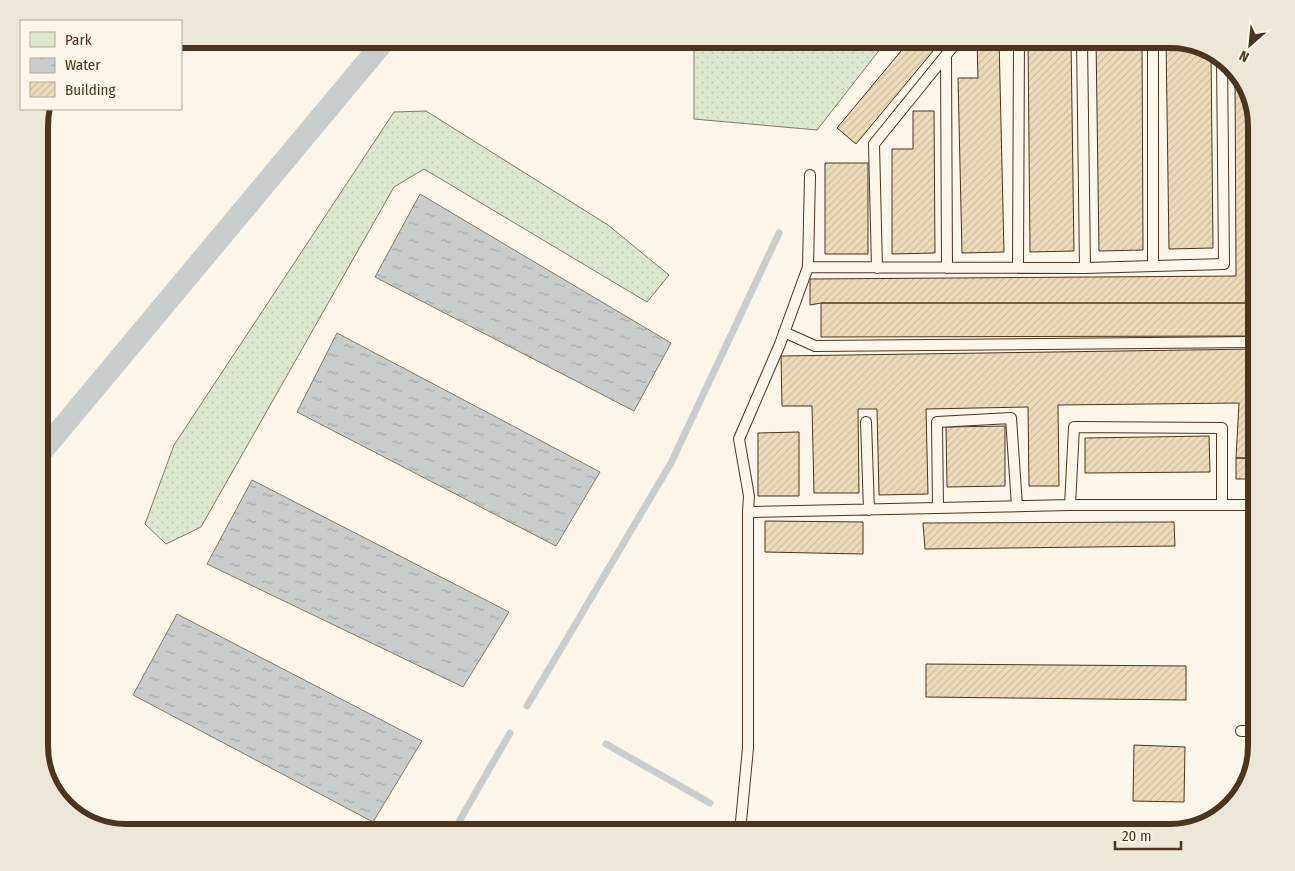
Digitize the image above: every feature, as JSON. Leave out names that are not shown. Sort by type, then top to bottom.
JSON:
[{"type":"lane","points":[[877,268],[874,144],[952,48]]},
{"type":"lane","points":[[1018,268],[1019,48]]},
{"type":"lane","points":[[1082,48],[1085,268]]},
{"type":"lane","points":[[1153,48],[1153,266]]},
{"type":"lane","points":[[946,55],[947,268]]},
{"type":"lane","points":[[808,267],[1085,268],[1224,264],[1222,68]]},
{"type":"lane","points":[[741,824],[748,748],[749,496],[739,439],[784,332],[808,267],[810,175]]},
{"type":"lane","points":[[784,332],[815,346],[1248,342]]},
{"type":"lane","points":[[938,508],[937,422],[1011,418],[1017,506]]},
{"type":"lane","points":[[866,422],[869,510]]},
{"type":"lane","points":[[1070,505],[1074,427],[1222,428],[1222,504]]},
{"type":"lane","points":[[748,512],[1070,505],[1248,505]]},
{"type":"lane","points":[[1241,731],[1248,731]]},
{"type":"green space","points":[[694,48],[881,48],[817,130],[694,119]]},
{"type":"green space","points":[[426,111],[608,225],[669,275],[647,302],[424,169],[394,187],[201,527],[166,544],[145,524],[174,445],[394,112]]},
{"type":"water","points":[[420,194],[671,343],[634,411],[375,277]]},
{"type":"water","points":[[337,333],[600,472],[556,546],[297,412]]},
{"type":"water","points":[[252,480],[509,612],[463,687],[207,564]]},
{"type":"water","points":[[177,614],[422,741],[373,822],[133,695]]},
{"type":"building","points":[[904,48],[936,48],[856,144],[837,128]]},
{"type":"building","points":[[977,48],[999,48],[1004,252],[962,253],[958,78],[978,78]]},
{"type":"building","points":[[1028,48],[1071,48],[1074,251],[1030,252]]},
{"type":"building","points":[[1096,48],[1142,48],[1143,250],[1099,251]]},
{"type":"building","points":[[1166,48],[1180,48],[1195,52],[1211,60],[1213,248],[1169,249]]},
{"type":"building","points":[[1235,83],[1242,95],[1248,125],[1248,303],[821,303],[810,305],[810,279],[1236,276]]},
{"type":"building","points":[[913,111],[934,111],[935,253],[892,254],[892,149],[913,149]]},
{"type":"building","points":[[825,163],[868,163],[868,254],[825,254]]},
{"type":"building","points":[[821,303],[1248,303],[1248,336],[821,337]]},
{"type":"building","points":[[1248,349],[1248,458],[1236,458],[1239,403],[1058,405],[1059,486],[1029,486],[1028,407],[926,409],[928,494],[879,495],[877,409],[858,409],[859,493],[814,493],[812,406],[782,406],[781,356]]},
{"type":"building","points":[[1005,426],[1005,486],[947,487],[946,427]]},
{"type":"building","points":[[799,432],[799,496],[758,496],[758,433]]},
{"type":"building","points":[[1209,436],[1210,472],[1085,473],[1085,438]]},
{"type":"building","points":[[1236,458],[1248,458],[1248,479],[1236,479]]},
{"type":"building","points":[[765,521],[863,522],[863,554],[765,552]]},
{"type":"building","points":[[1174,522],[1175,546],[925,549],[923,523]]},
{"type":"building","points":[[926,664],[1186,666],[1186,700],[926,697]]},
{"type":"building","points":[[1134,745],[1185,747],[1184,802],[1133,801]]},
{"type":"waterway","points":[[48,444],[378,48]]},
{"type":"waterway","points":[[527,706],[671,463],[779,233]]},
{"type":"waterway","points":[[458,824],[510,733]]},
{"type":"waterway","points":[[606,744],[710,803]]}]
